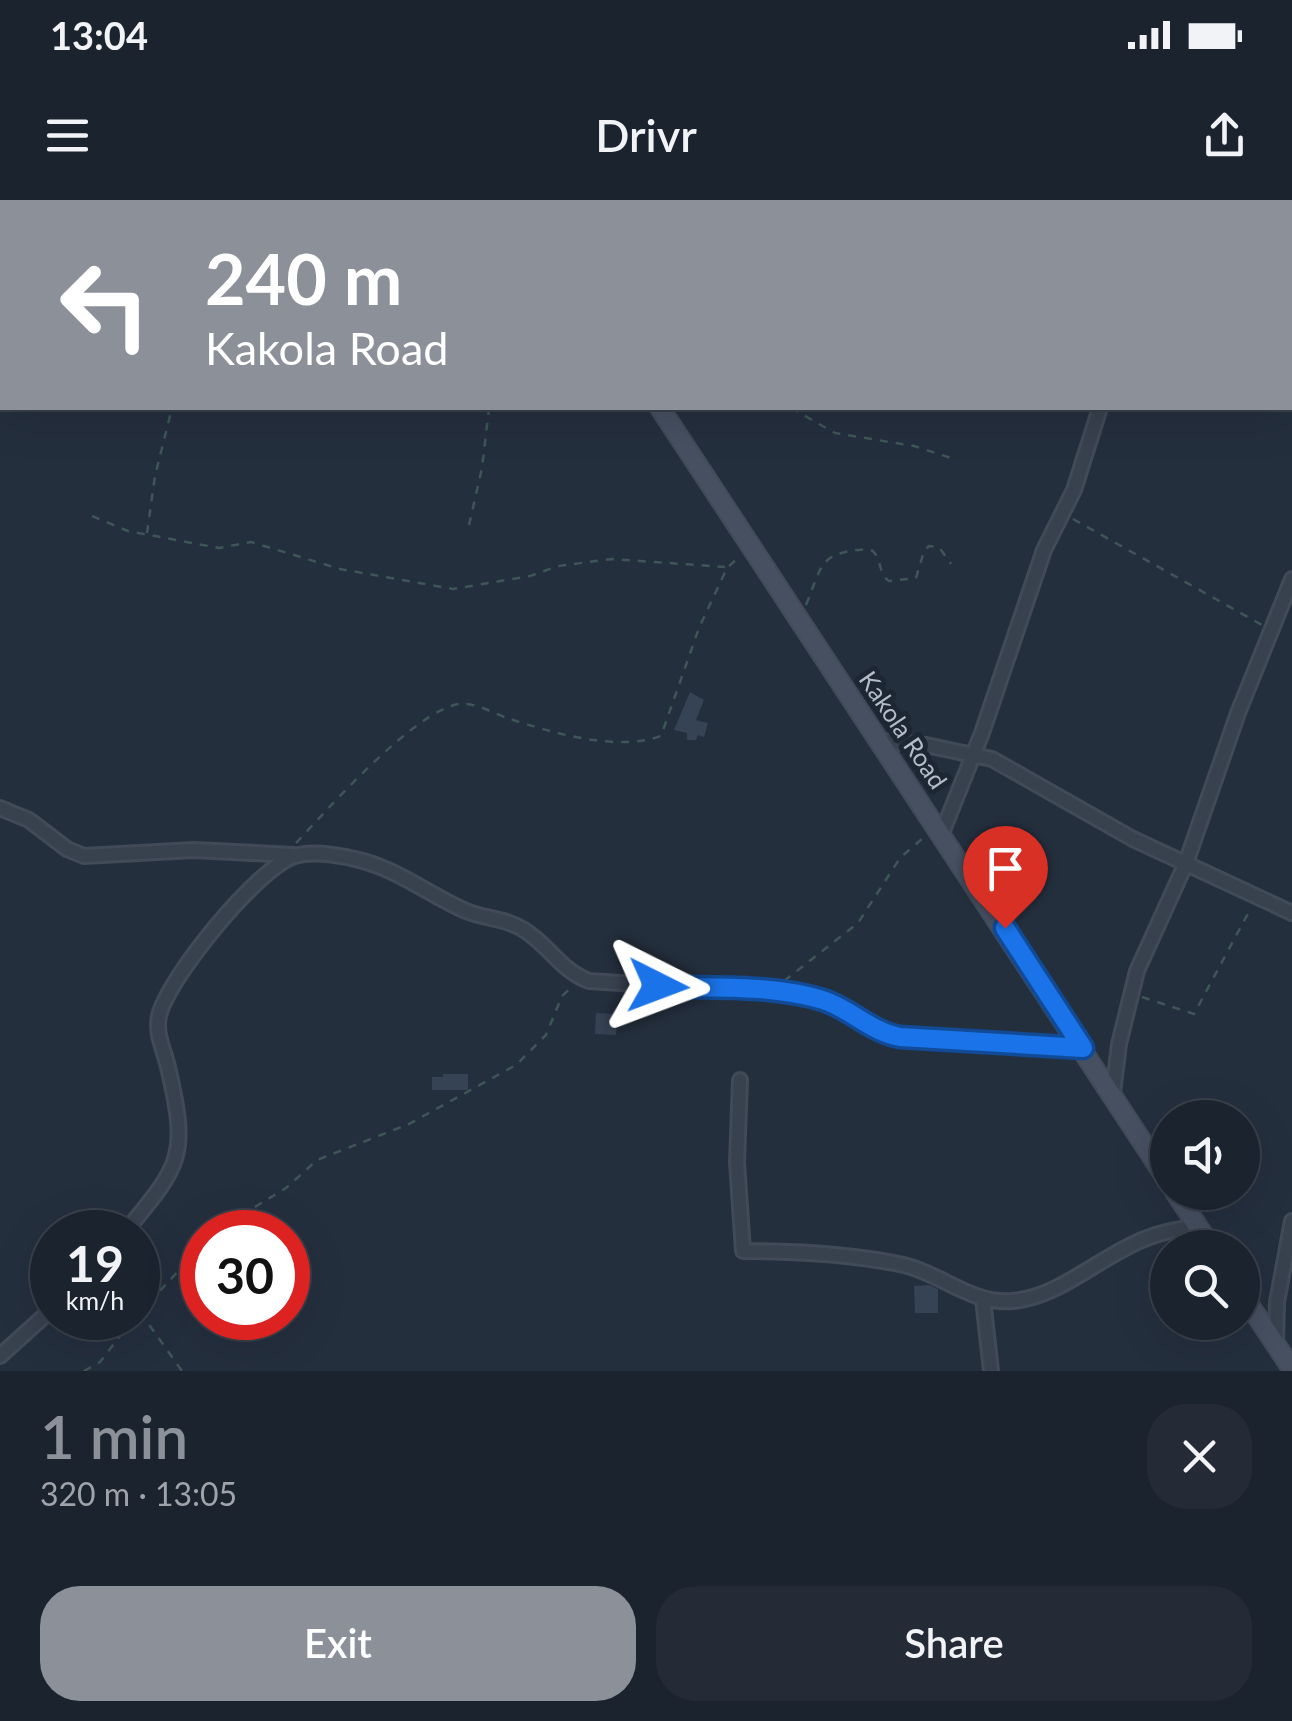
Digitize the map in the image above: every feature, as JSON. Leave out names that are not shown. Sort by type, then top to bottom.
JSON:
[{"type":"main road","name":"Kakola Road","points":[[661,410],[1150,1152]]},
{"type":"main road","points":[[1185,1210],[1196,1228]]},
{"type":"main road","points":[[1260,1321],[1292,1369]]},
{"type":"street","points":[[942,834],[974,756],[1044,550],[1062,516],[1099,410]]},
{"type":"street","points":[[1113,1093],[1140,962],[1186,864],[1292,579]]},
{"type":"street","points":[[880,741],[926,745],[1008,766],[1119,831],[1292,913]]},
{"type":"street","points":[[0,808],[29,820],[66,849],[84,856],[194,850],[360,860],[400,874],[463,910],[520,926],[545,946],[564,969],[588,981],[771,991],[822,1000],[848,1010],[884,1034],[1083,1048]]},
{"type":"street","points":[[143,1210],[160,1190],[179,1153],[176,1104],[160,1040],[158,1020],[163,1002],[178,976],[246,890],[291,855]]},
{"type":"street","points":[[740,1080],[737,1162],[743,1252],[826,1255],[906,1266],[983,1299],[1018,1301],[1146,1236],[1170,1228],[1196,1228]]},
{"type":"street","points":[[1276,1345],[1276,1302],[1292,1221]]},
{"type":"street","points":[[983,1299],[992,1371]]},
{"type":"street","points":[[0,1356],[30,1329]]},
{"type":"path","points":[[147,534],[155,476],[172,410]]},
{"type":"path","points":[[468,525],[482,468],[489,410]]},
{"type":"path","points":[[795,410],[835,432],[914,446],[954,459]]},
{"type":"path","points":[[92,516],[147,534],[219,548],[251,542],[340,569],[454,589],[530,576],[558,566],[612,559],[727,568]]},
{"type":"path","points":[[1062,516],[1092,527],[1272,630]]},
{"type":"path","points":[[291,855],[364,769],[454,705],[474,705],[535,728],[588,737],[643,742],[661,736],[674,709],[699,628],[727,568],[751,545]]},
{"type":"path","points":[[800,621],[822,563],[834,554],[870,550],[878,555],[883,576],[889,581],[916,578],[929,546],[938,547],[951,564]]},
{"type":"path","points":[[771,991],[858,923],[910,847],[924,838],[942,834]]},
{"type":"path","points":[[1131,993],[1194,1014],[1258,895]]},
{"type":"path","points":[[250,1210],[286,1188],[317,1160],[409,1124],[516,1065],[546,1036],[567,989],[588,981]]},
{"type":"path","points":[[160,1291],[180,1269]]},
{"type":"path","points":[[84,1371],[100,1362],[117,1340]]},
{"type":"path","points":[[157,1340],[182,1371]]},
{"type":"building","points":[[690,692],[704,700],[696,720],[708,723],[704,737],[698,735],[696,740],[687,740],[687,733],[674,730]]},
{"type":"building","points":[[596,1013],[617,1014],[616,1035],[595,1034]]},
{"type":"building","points":[[468,1074],[468,1090],[432,1090],[432,1077]]},
{"type":"building","points":[[914,1286],[938,1289],[938,1313],[915,1313]]},
{"type":"route","points":[[658,986],[771,991],[822,1000],[848,1010],[884,1034],[900,1037],[1083,1048],[1005,928]]}]
